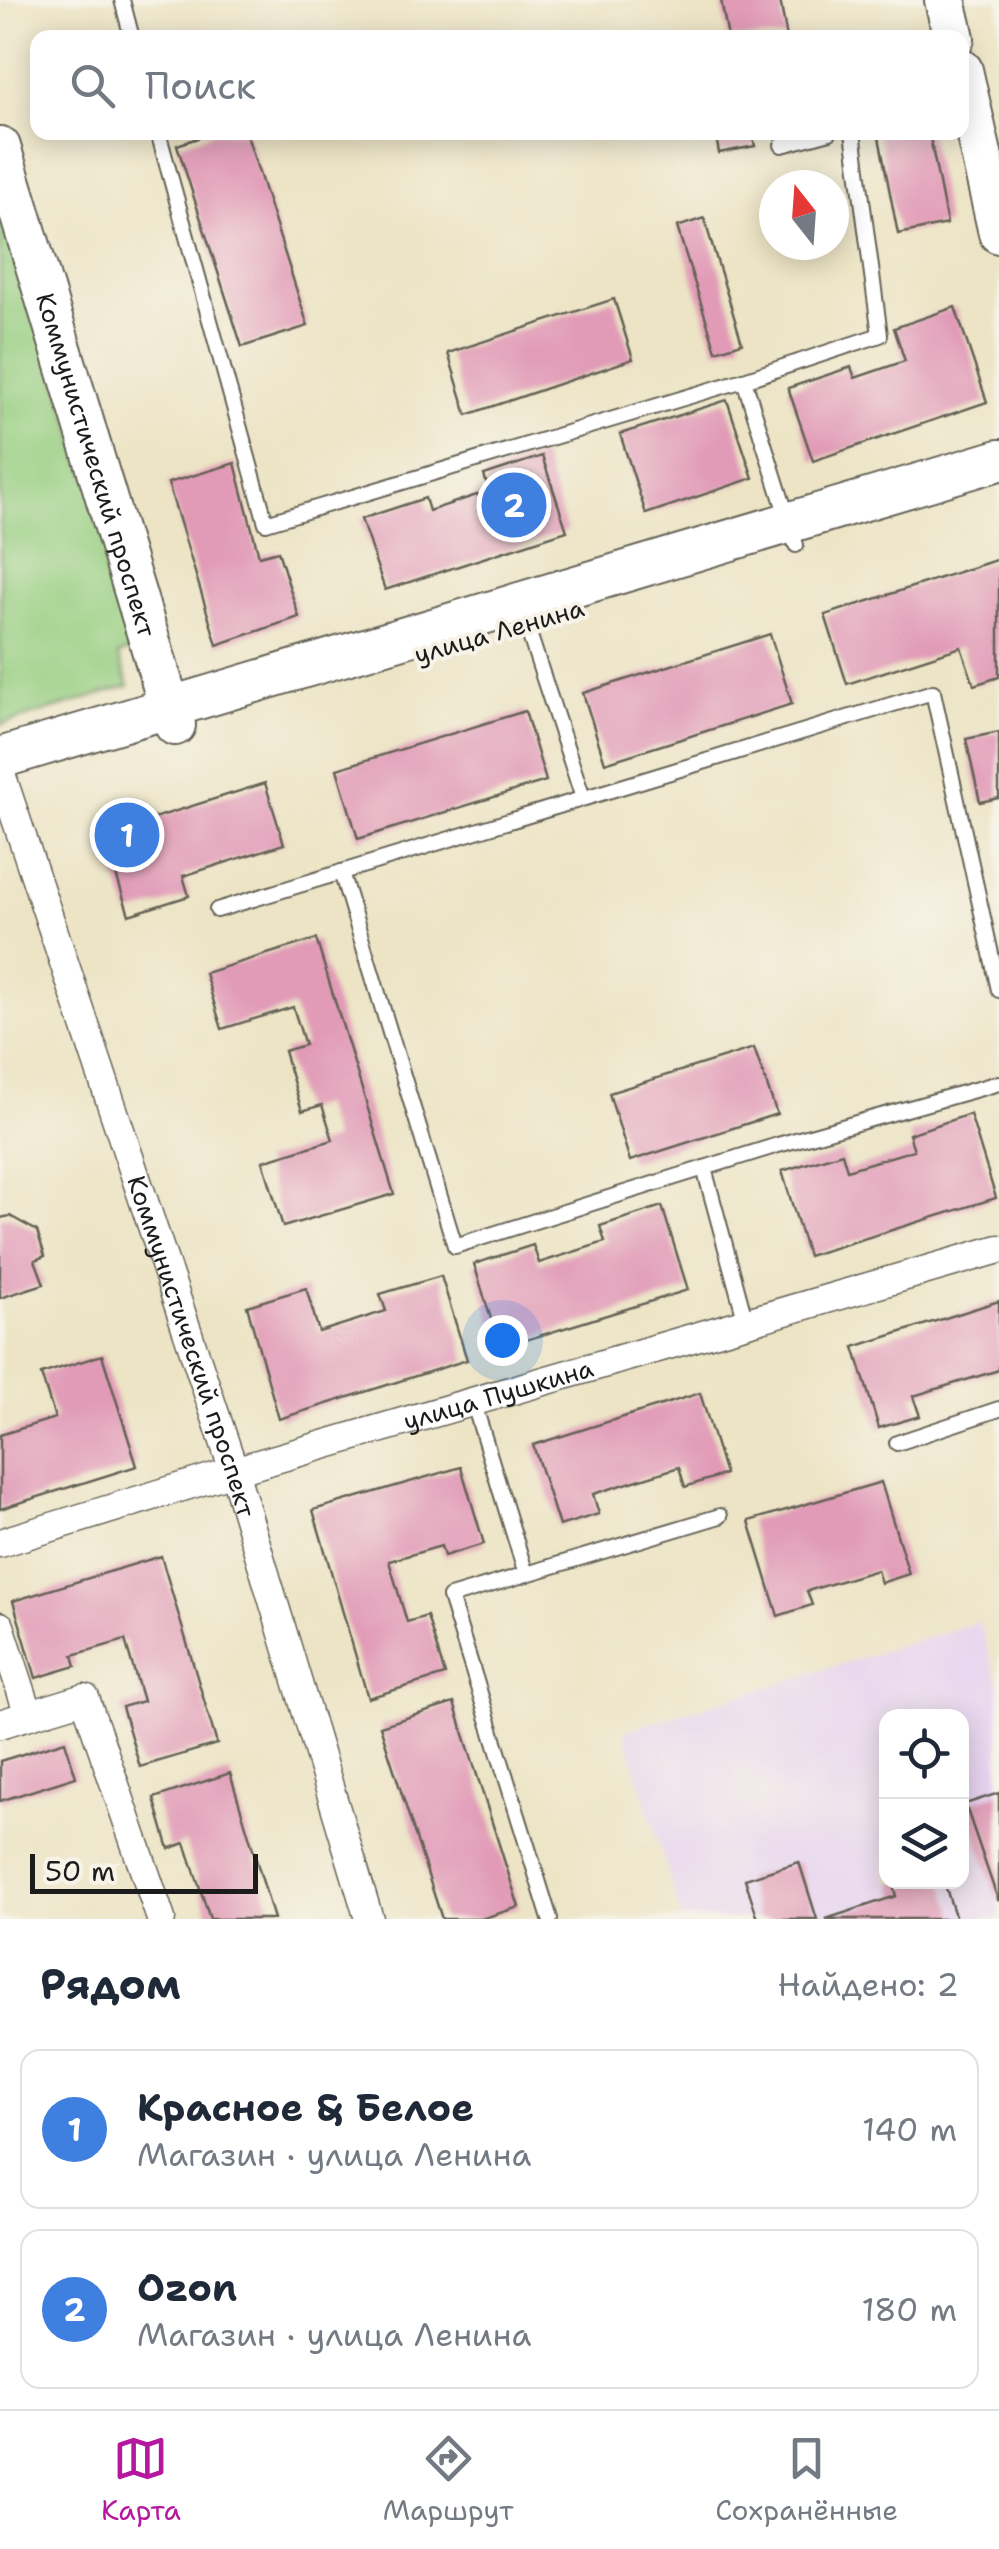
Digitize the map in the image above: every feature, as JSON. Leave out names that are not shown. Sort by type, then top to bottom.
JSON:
[{"type":"main road","points":[[945,0],[952,30]]},
{"type":"main road","points":[[969,101],[999,233]]},
{"type":"main road","name":"Коммунистический проспект","points":[[0,146],[173,716]]},
{"type":"main road","points":[[792,535],[999,460]]},
{"type":"main road","name":"улица Ленина","points":[[1,771],[173,716],[792,535],[999,489]]},
{"type":"street","name":"Коммунистический проспект","points":[[1,771],[234,1471],[369,1919]]},
{"type":"street","name":"улица Пушкина","points":[[0,1544],[234,1471],[999,1249]]},
{"type":"street","points":[[0,1626],[29,1715]]},
{"type":"street","points":[[0,1724],[85,1698],[160,1919]]},
{"type":"lane","points":[[122,0],[130,30]]},
{"type":"lane","points":[[160,140],[266,523],[744,380],[880,335],[854,140]]},
{"type":"lane","points":[[782,145],[800,140]]},
{"type":"lane","points":[[744,380],[792,535]]},
{"type":"lane","points":[[523,614],[583,798]]},
{"type":"lane","points":[[217,910],[933,692],[999,990]]},
{"type":"lane","points":[[341,872],[455,1246],[704,1168],[999,1083]]},
{"type":"lane","points":[[704,1168],[746,1322]]},
{"type":"lane","points":[[474,1401],[526,1574]]},
{"type":"lane","points":[[897,1443],[999,1409]]},
{"type":"lane","points":[[550,1919],[450,1597],[720,1516]]},
{"type":"shaded area","points":[[979,1622],[999,1686],[999,1919],[682,1919],[624,1731]]},
{"type":"green space","points":[[0,199],[141,647],[118,655],[129,686],[0,725]]},
{"type":"building","points":[[721,0],[780,0],[786,30],[727,30]]},
{"type":"building","points":[[192,140],[249,140],[308,326],[242,347],[177,145]]},
{"type":"building","points":[[717,140],[754,140],[755,146],[719,153]]},
{"type":"building","points":[[880,140],[931,140],[947,224],[898,234]]},
{"type":"building","points":[[704,218],[742,343],[716,351],[677,227]]},
{"type":"building","points":[[614,299],[633,359],[467,415],[448,353]]},
{"type":"building","points":[[955,307],[987,402],[813,461],[788,388],[851,367],[855,378],[905,361],[894,328]]},
{"type":"building","points":[[727,400],[753,478],[646,514],[620,434]]},
{"type":"building","points":[[542,456],[567,531],[385,590],[361,519],[425,498],[429,511],[489,491],[484,475]]},
{"type":"building","points":[[235,463],[259,556],[278,551],[299,617],[217,645],[168,483]]},
{"type":"building","points":[[999,559],[999,677],[974,685],[961,647],[847,684],[825,615]]},
{"type":"building","points":[[770,634],[792,704],[605,763],[583,693]]},
{"type":"building","points":[[525,711],[546,781],[358,839],[337,769]]},
{"type":"building","points":[[999,732],[999,798],[980,802],[966,739]]},
{"type":"building","points":[[265,783],[284,844],[183,876],[189,896],[129,915],[103,834]]},
{"type":"building","points":[[316,939],[394,1194],[283,1227],[263,1161],[333,1140],[322,1105],[302,1111],[284,1051],[305,1045],[293,1007],[222,1029],[205,973]]},
{"type":"building","points":[[754,1048],[777,1114],[630,1161],[609,1093]]},
{"type":"building","points":[[970,1114],[996,1198],[808,1256],[782,1171],[842,1153],[847,1170],[914,1150],[909,1134]]},
{"type":"building","points":[[662,1206],[688,1290],[500,1348],[474,1264],[533,1245],[539,1263],[605,1242],[600,1226]]},
{"type":"building","points":[[10,1216],[37,1231],[45,1256],[35,1260],[44,1284],[0,1298],[0,1218]]},
{"type":"building","points":[[441,1276],[467,1360],[279,1419],[247,1306],[306,1288],[319,1332],[386,1311],[380,1294]]},
{"type":"building","points":[[999,1301],[999,1370],[913,1396],[920,1416],[879,1428],[854,1347]]},
{"type":"building","points":[[102,1355],[137,1466],[0,1509],[0,1435],[55,1418],[41,1374]]},
{"type":"building","points":[[700,1393],[725,1474],[685,1487],[679,1467],[593,1494],[599,1514],[559,1526],[533,1445]]},
{"type":"building","points":[[461,1467],[484,1544],[444,1556],[441,1546],[389,1561],[407,1622],[427,1616],[445,1675],[368,1698],[313,1510]]},
{"type":"building","points":[[881,1482],[909,1574],[881,1583],[877,1570],[807,1591],[812,1605],[778,1616],[749,1521]]},
{"type":"building","points":[[161,1556],[217,1744],[140,1767],[122,1707],[143,1701],[125,1640],[73,1655],[76,1666],[36,1678],[13,1601]]},
{"type":"building","points":[[454,1703],[519,1907],[481,1919],[442,1919],[380,1726]]},
{"type":"building","points":[[65,1741],[76,1777],[0,1801],[0,1761]]},
{"type":"building","points":[[230,1773],[274,1919],[210,1919],[185,1843],[169,1849],[154,1798]]},
{"type":"building","points":[[999,1793],[999,1900],[969,1816],[969,1803]]},
{"type":"building","points":[[799,1862],[817,1919],[758,1919],[745,1879]]},
{"type":"building","points":[[894,1889],[946,1889],[956,1919],[826,1919],[896,1896]]},
{"type":"place","name":"Ozon","points":[[514,505]]},
{"type":"place","name":"Красное & Белое","points":[[127,835]]}]
